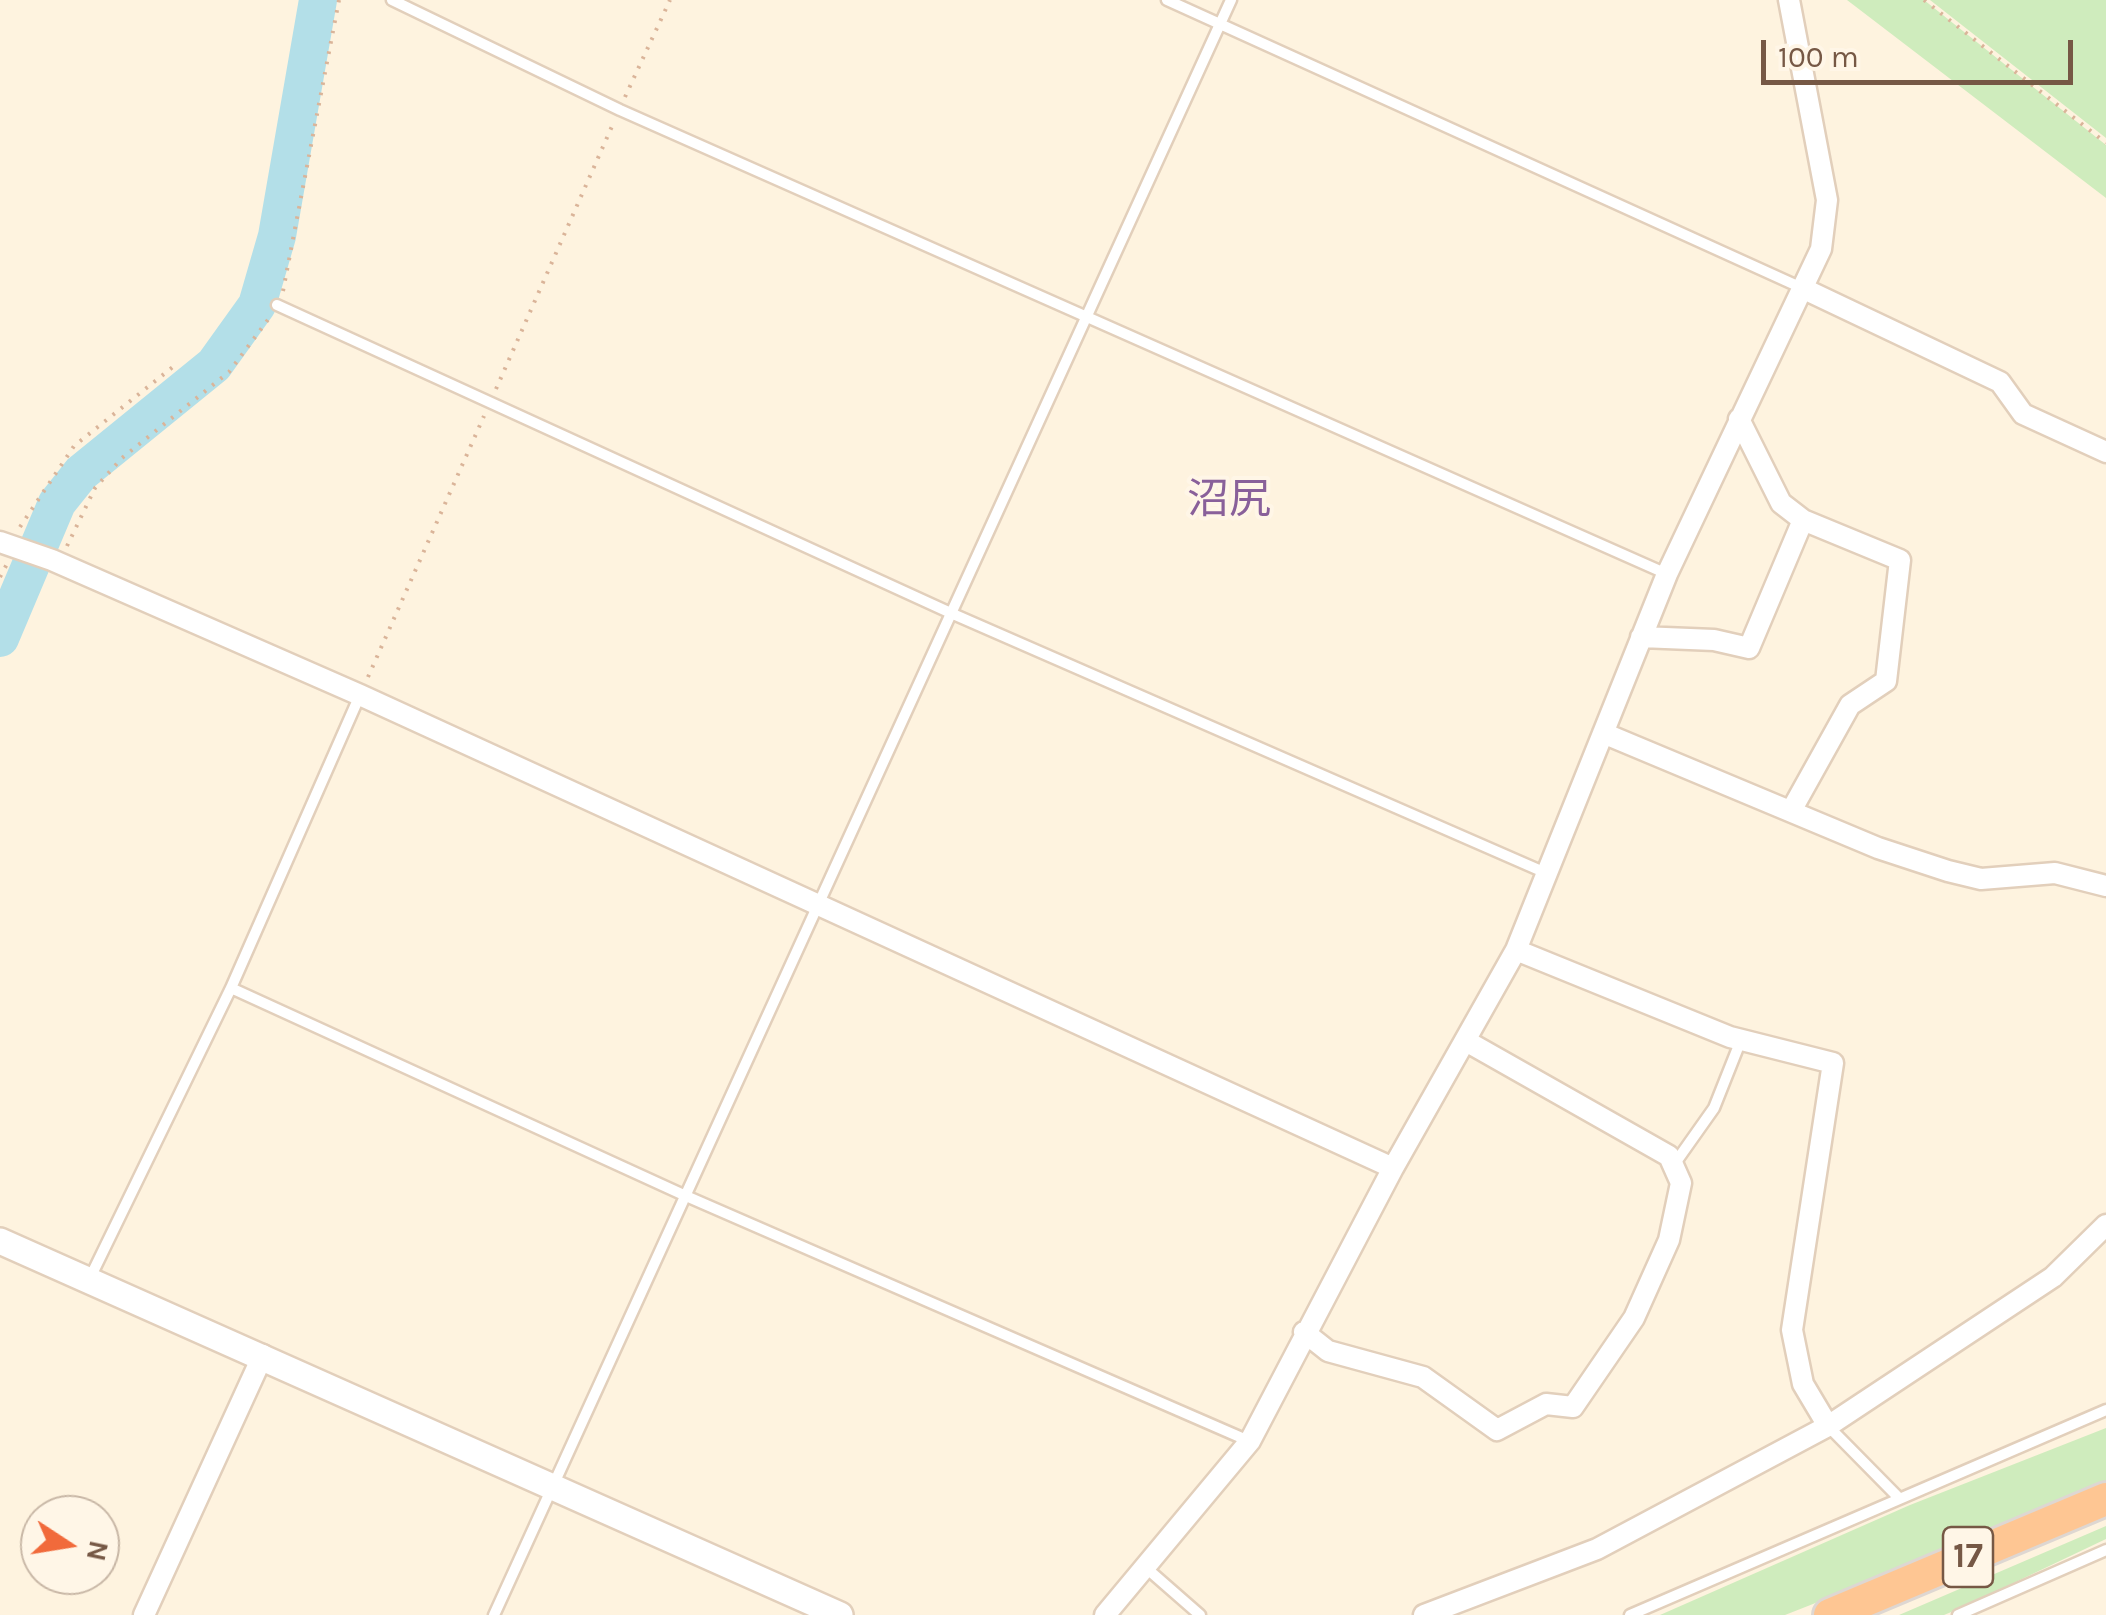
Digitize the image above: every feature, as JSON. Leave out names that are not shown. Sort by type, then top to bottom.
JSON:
[{"type":"highway","name":"17","points":[[1830,1615],[2106,1500]]},
{"type":"street","points":[[1105,1615],[1250,1441],[1304,1332],[1516,950],[1667,574],[1826,234],[1827,200],[1788,0]]},
{"type":"street","points":[[1802,288],[2000,382],[2024,414],[2106,452]]},
{"type":"street","points":[[1739,420],[1781,503],[1803,520],[1900,560],[1886,681],[1850,705],[1791,811]]},
{"type":"street","points":[[1642,637],[1714,640],[1749,648],[1803,520]]},
{"type":"street","points":[[11,545],[58,562],[360,696],[1393,1168]]},
{"type":"street","points":[[1604,733],[1878,848],[1964,876],[2001,879],[2055,873],[2106,886]]},
{"type":"street","points":[[1516,950],[1741,1040],[1832,1063],[1792,1330],[1803,1384],[1828,1426]]},
{"type":"street","points":[[1304,1332],[1328,1350],[1423,1377],[1497,1430],[1546,1404],[1572,1407],[1634,1318],[1669,1240],[1681,1183],[1669,1156],[1466,1040]]},
{"type":"street","points":[[1424,1615],[1597,1549],[1828,1426],[2053,1276],[2106,1225]]},
{"type":"street","points":[[0,1240],[263,1354],[840,1615]]},
{"type":"street","points":[[144,1615],[263,1354]]},
{"type":"lane","points":[[392,0],[620,110],[1667,574]]},
{"type":"lane","points":[[1167,0],[1802,288]]},
{"type":"lane","points":[[494,1615],[1231,0]]},
{"type":"lane","points":[[277,305],[953,614],[1547,873]]},
{"type":"lane","points":[[89,1281],[231,988],[360,696]]},
{"type":"lane","points":[[231,988],[686,1196],[1250,1441]]},
{"type":"lane","points":[[1673,1166],[1714,1108],[1741,1040]]},
{"type":"lane","points":[[1630,1615],[2106,1410]]},
{"type":"lane","points":[[1828,1426],[1898,1497]]},
{"type":"lane","points":[[1958,1615],[2106,1550]]},
{"type":"lane","points":[[1144,1565],[1200,1615]]},
{"type":"path","points":[[58,562],[95,488],[122,458],[229,372],[277,305],[310,168],[338,0]]},
{"type":"path","points":[[360,696],[670,0]]},
{"type":"path","points":[[1924,0],[2106,144]]},
{"type":"path","points":[[0,578],[11,545],[48,478],[74,446],[174,366]]},
{"type":"green space","points":[[1847,0],[1924,0],[2106,145],[2106,198]]},
{"type":"green space","points":[[1930,0],[2106,0],[2106,138]]},
{"type":"green space","points":[[2106,1428],[2106,1481],[1813,1604],[1785,1615],[1660,1615],[1910,1505]]},
{"type":"green space","points":[[2106,1526],[2106,1539],[1961,1608],[1944,1615],[1899,1615]]},
{"type":"waterway","points":[[0,638],[57,503],[81,473],[214,365],[257,305],[277,236],[318,0]]},
{"type":"district","name":"沼尻","points":[[1229,501]]}]
